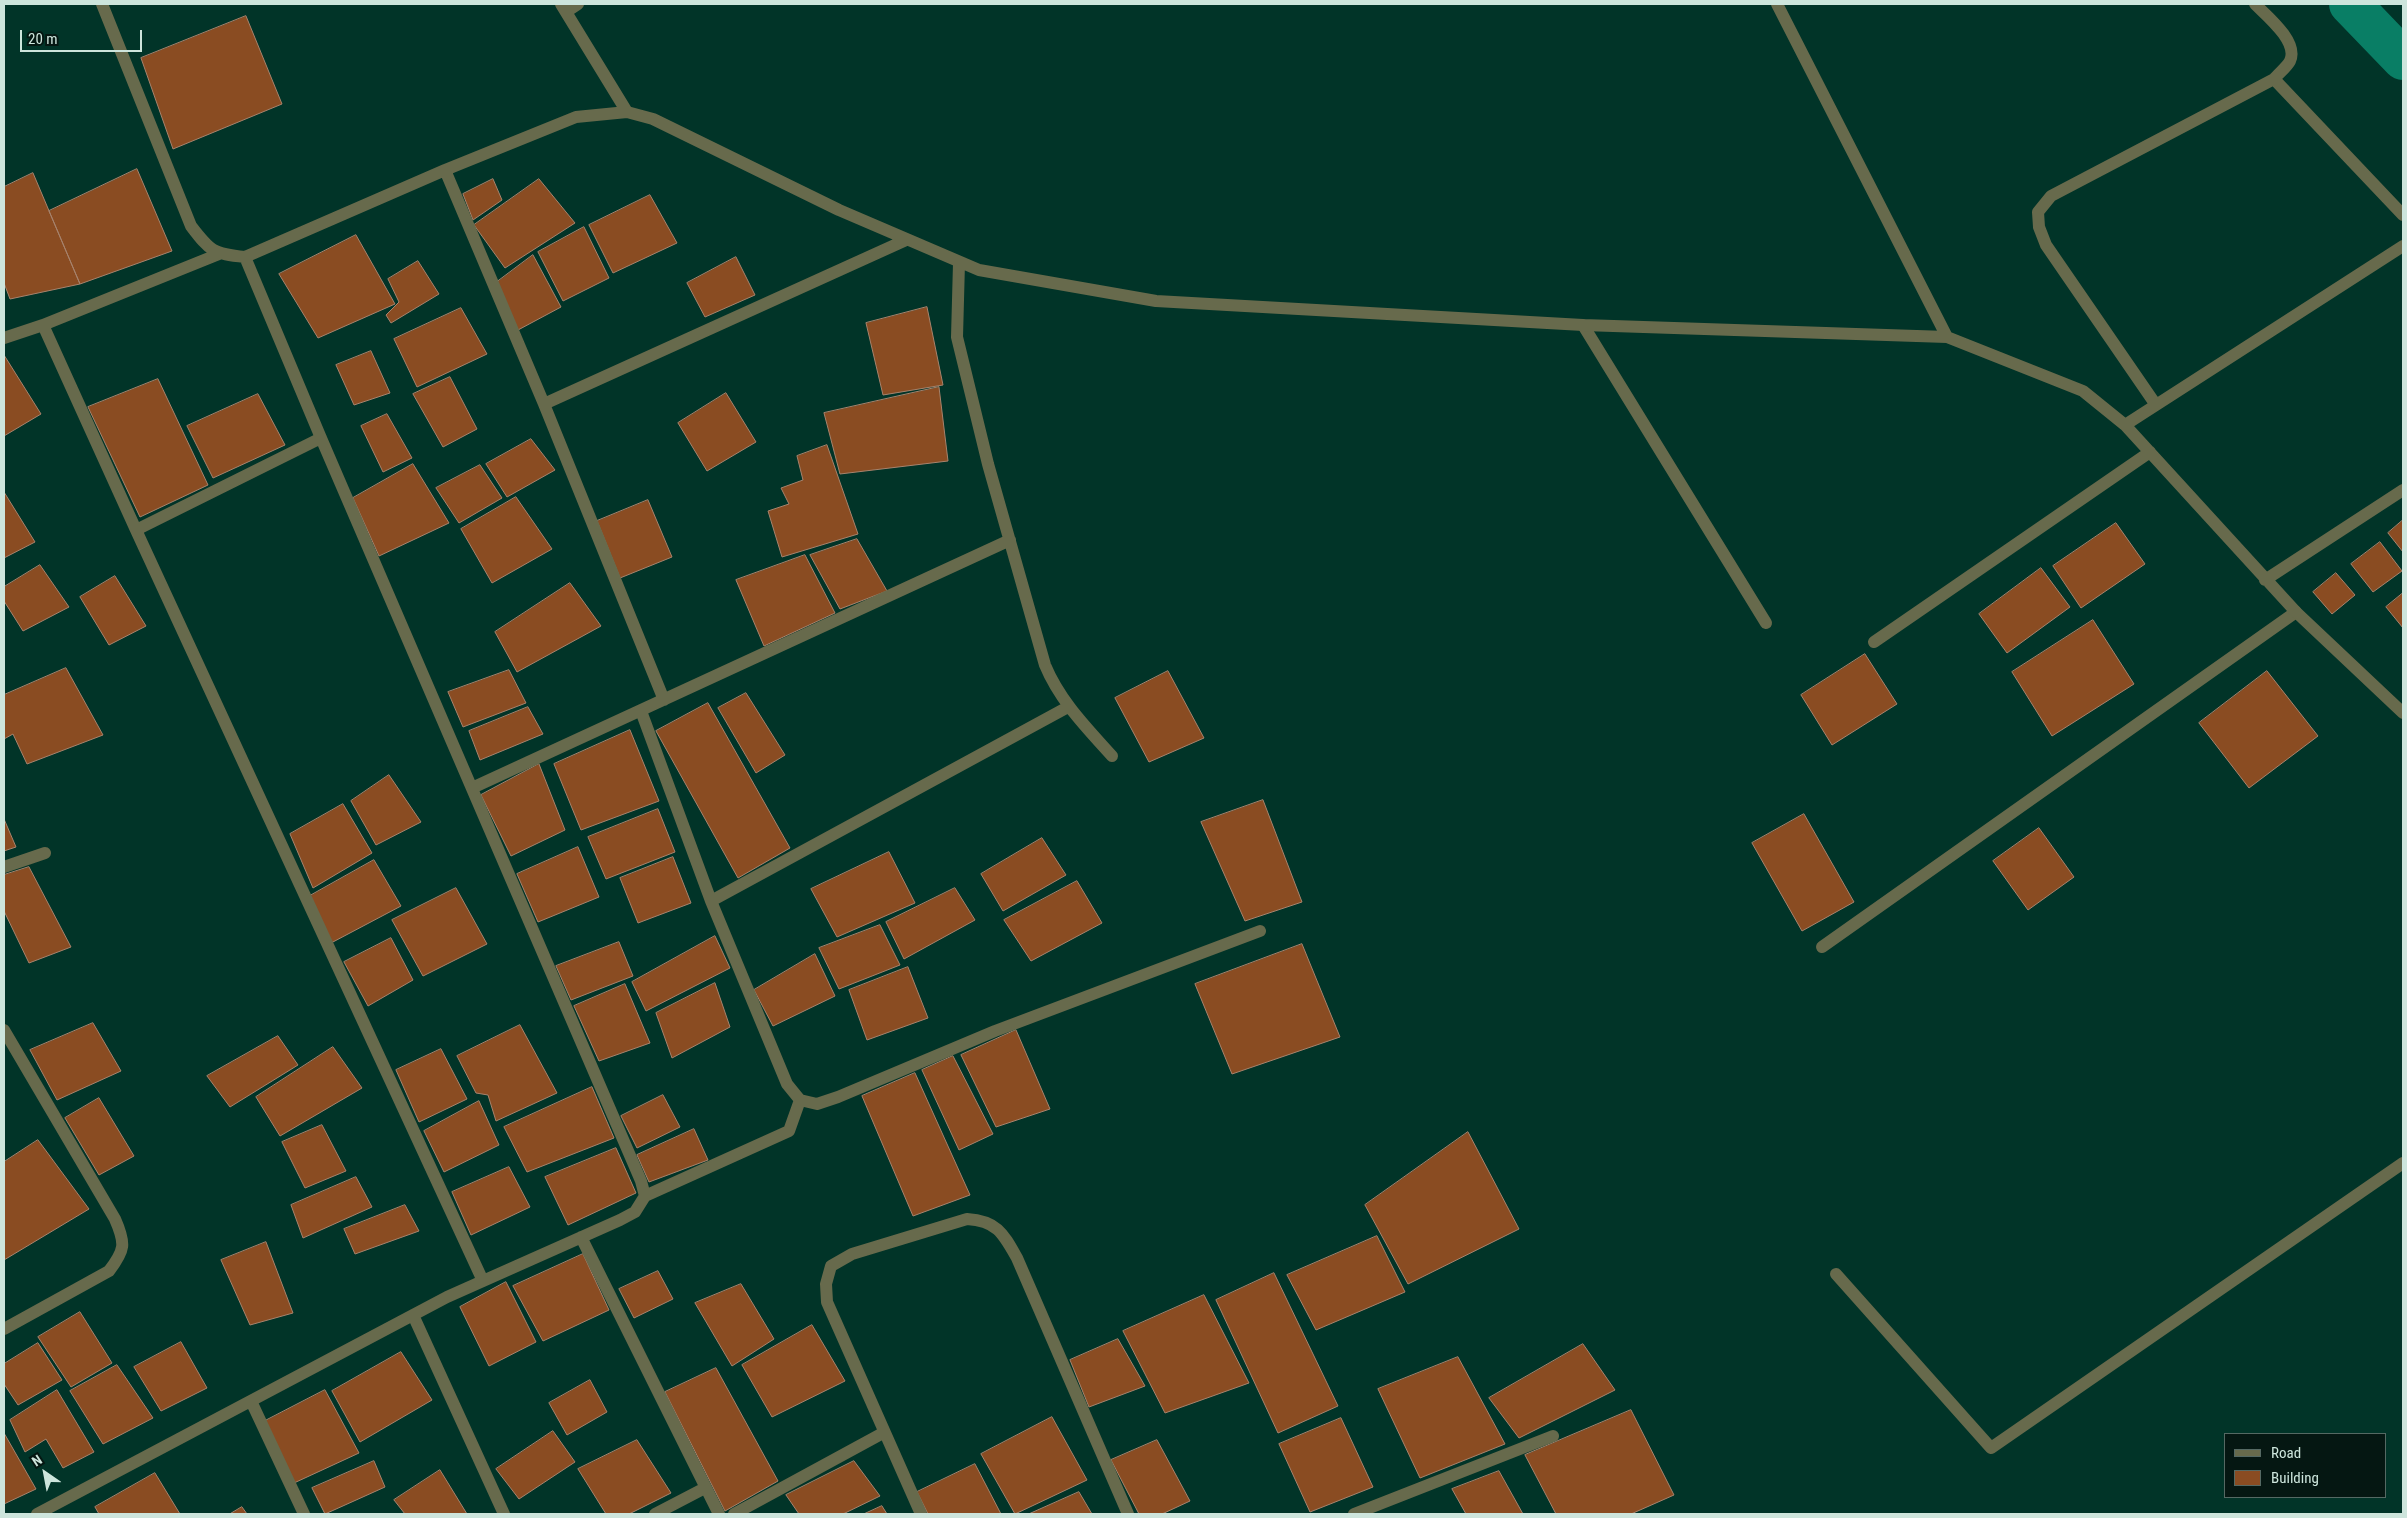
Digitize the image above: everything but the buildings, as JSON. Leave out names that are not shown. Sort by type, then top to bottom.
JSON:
[{"type":"street","points":[[102,4],[191,226],[205,244],[219,254]]},
{"type":"street","points":[[578,4],[564,8],[627,112]]},
{"type":"street","points":[[1777,4],[1948,337]]},
{"type":"street","points":[[2156,406],[2046,245],[2039,228],[2038,212],[2051,196],[2274,79],[2290,60],[2291,45],[2281,30],[2255,4]]},
{"type":"street","points":[[2274,79],[2403,215]]},
{"type":"street","points":[[4,338],[43,325],[219,254],[245,257],[445,170],[576,117],[627,112],[653,119],[838,210],[959,263],[980,270],[1108,294],[1156,301],[1583,326],[1948,337],[2083,391],[2125,426],[2265,580],[2296,612],[2403,713]]},
{"type":"street","points":[[445,170],[544,404],[664,700]]},
{"type":"street","points":[[544,404],[906,240]]},
{"type":"street","points":[[2125,426],[2403,246]]},
{"type":"street","points":[[245,257],[641,1181],[645,1196]]},
{"type":"street","points":[[959,263],[957,338],[988,464],[1046,665],[1052,683],[1068,707],[1112,756]]},
{"type":"street","points":[[43,325],[483,1281]]},
{"type":"street","points":[[1583,326],[1766,623]]},
{"type":"street","points":[[136,530],[321,438]]},
{"type":"street","points":[[1874,642],[2150,452]]},
{"type":"street","points":[[2265,580],[2403,490]]},
{"type":"street","points":[[472,788],[1010,540]]},
{"type":"street","points":[[1822,947],[2296,612]]},
{"type":"street","points":[[711,902],[1068,707]]},
{"type":"street","points":[[641,711],[711,902],[787,1084],[800,1100],[817,1104],[838,1097],[996,1030],[1260,931]]},
{"type":"street","points":[[4,867],[45,853]]},
{"type":"street","points":[[4,1030],[115,1219],[123,1236],[121,1255],[109,1271],[4,1329]]},
{"type":"street","points":[[37,1514],[413,1315],[483,1281],[636,1212],[645,1196],[789,1131],[800,1100]]},
{"type":"street","points":[[1836,1274],[1991,1448],[2403,1163]]},
{"type":"street","points":[[921,1514],[883,1433],[827,1302],[826,1284],[831,1266],[852,1254],[967,1219],[985,1220],[1003,1234],[1017,1258],[1128,1514]]},
{"type":"street","points":[[581,1237],[719,1514]]},
{"type":"street","points":[[413,1315],[504,1514]]},
{"type":"street","points":[[251,1401],[304,1514]]},
{"type":"street","points":[[734,1514],[883,1433]]},
{"type":"street","points":[[1354,1514],[1553,1436]]},
{"type":"street","points":[[655,1514],[705,1488]]},
{"type":"waterway","points":[[2350,4],[2403,59]]}]
